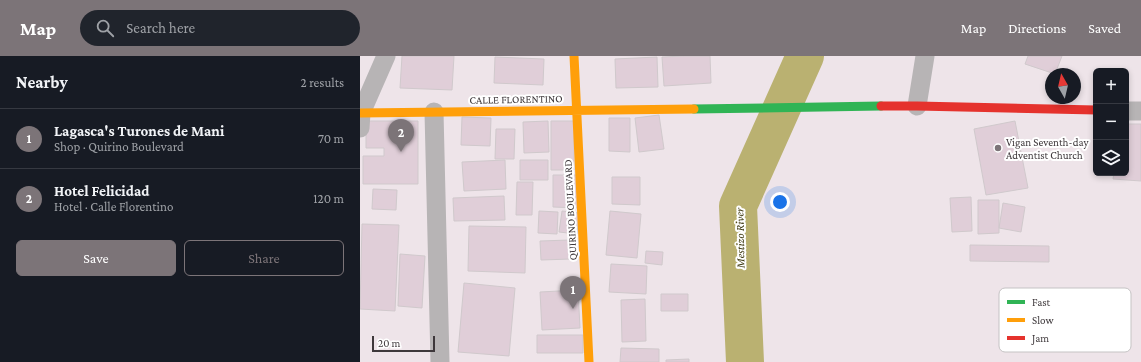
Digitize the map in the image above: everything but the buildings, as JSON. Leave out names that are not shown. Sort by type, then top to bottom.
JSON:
[{"type":"street","points":[[360,118],[386,56]]},
{"type":"street","name":"QUIRINO BOULEVARD","points":[[574,56],[589,362]]},
{"type":"street","points":[[917,106],[925,56]]},
{"type":"street","name":"CALLE FLORENTINO","points":[[360,118],[434,112],[577,109],[673,110],[917,106],[1093,110]]},
{"type":"street","points":[[1129,111],[1141,111]]},
{"type":"street","points":[[434,112],[440,362]]},
{"type":"waterway","name":"Mestizo River","points":[[745,362],[738,206],[805,56]]},
{"type":"traffic: fast","points":[[694,109],[881,106]]},
{"type":"traffic: slow","points":[[574,56],[589,362]]},
{"type":"traffic: slow","points":[[360,113],[694,109]]},
{"type":"traffic: jam","points":[[881,106],[1093,110]]},
{"type":"place","name":"Vigan Seventh-day Adventist Church","points":[[998,148]]},
{"type":"place","name":"Hotel Felicidad","points":[[401,152]]},
{"type":"place","name":"Lagasca's Turones de Mani","points":[[573,309]]}]
